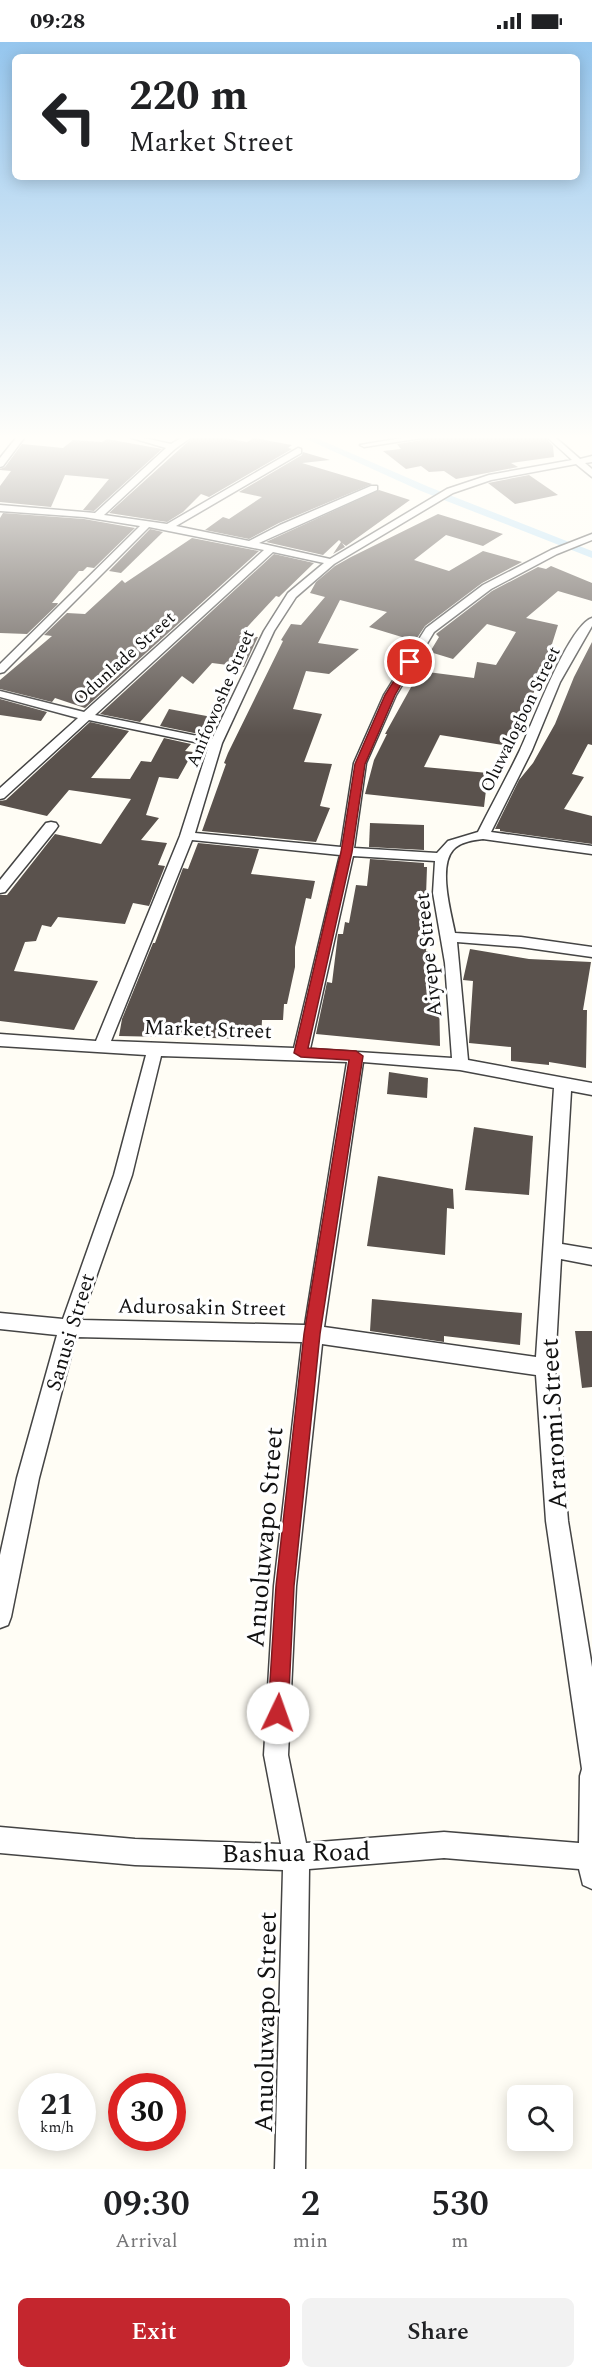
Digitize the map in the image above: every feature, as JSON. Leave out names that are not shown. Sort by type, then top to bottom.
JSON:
[{"type":"street","points":[[0,670],[134,537]]},
{"type":"street","points":[[225,537],[331,562]]},
{"type":"street","points":[[252,543],[263,537]]},
{"type":"street","name":"Anifowoshe Street","points":[[102,1045],[187,836],[216,743],[268,631],[292,596],[331,562],[371,537]]},
{"type":"street","points":[[301,1053],[347,852],[360,764],[390,695],[430,630],[487,587],[556,551],[588,539]]},
{"type":"street","name":"Odunlade Street","points":[[0,795],[272,548]]},
{"type":"street","name":"Oluwalogbon Street","points":[[483,835],[526,750],[554,682],[587,625],[592,621]]},
{"type":"street","points":[[0,694],[85,716],[216,743]]},
{"type":"street","points":[[0,889],[51,826]]},
{"type":"street","points":[[187,836],[347,852],[442,857],[447,847],[454,842],[467,837],[483,835],[592,850]]},
{"type":"street","name":"Aiyepe Street","points":[[442,857],[441,907],[450,937],[460,1064]]},
{"type":"street","points":[[450,937],[521,942],[592,952]]},
{"type":"street","name":"Market Street","points":[[0,1040],[155,1050],[301,1053],[460,1064],[592,1089]]},
{"type":"street","name":"Sanusi Street","points":[[0,1617],[6,1574],[28,1478],[69,1328],[123,1175],[155,1050]]},
{"type":"street","name":"Anuoluwapo Street","points":[[290,2169],[296,1857],[276,1755],[285,1586],[312,1334],[356,1056]]},
{"type":"street","name":"Araromi Street","points":[[563,1082],[545,1367],[557,1521],[580,1665],[592,1763]]},
{"type":"street","points":[[554,1250],[592,1257]]},
{"type":"street","name":"Adurosakin Street","points":[[0,1321],[69,1328],[312,1334],[545,1367]]},
{"type":"street","points":[[592,1776],[592,1863]]},
{"type":"street","name":"Bashua Road","points":[[0,1839],[135,1852],[296,1857],[444,1845],[592,1863]]},
{"type":"building","points":[[0,537],[126,537],[94,568],[87,567],[79,571],[52,603],[58,603],[57,605],[27,634],[0,633]]},
{"type":"building","points":[[142,537],[158,537],[121,573],[109,571]]},
{"type":"building","points":[[276,537],[358,537],[346,546],[342,543],[345,547],[333,554],[341,542],[339,540],[323,555],[266,542]]},
{"type":"building","points":[[391,537],[443,537],[414,560],[449,571],[483,551],[522,562],[482,583],[425,626],[415,641],[369,627],[387,612],[340,600],[318,643],[359,649],[329,674],[306,671],[293,709],[322,714],[304,762],[332,764],[320,806],[330,808],[316,842],[202,831],[228,753],[283,641],[281,640],[291,624],[301,625],[325,597],[310,593],[316,582],[335,566]]},
{"type":"building","points":[[454,537],[498,537],[483,546]]},
{"type":"building","points":[[192,538],[259,551],[85,708],[55,698],[52,702],[0,689],[0,680],[52,636],[44,635],[67,613],[85,614],[122,580],[125,583]]},
{"type":"building","points":[[274,554],[314,563],[279,597],[276,596],[239,636],[258,637],[244,667],[212,663],[193,684],[182,676],[140,722],[100,714]]},
{"type":"building","points":[[551,566],[592,583],[592,601],[558,591],[526,618],[558,625],[541,679],[522,714],[509,746],[440,735],[424,767],[488,773],[484,807],[365,794],[374,760],[387,734],[385,734],[420,671],[474,678],[477,662],[496,665],[516,632],[487,624],[453,659],[430,652],[439,637],[436,634],[492,591],[538,567],[546,569]]},
{"type":"building","points":[[592,642],[592,745],[588,744],[572,774],[584,777],[564,809],[592,816],[592,844],[495,829],[519,780],[533,763],[555,724],[574,677]]},
{"type":"building","points":[[0,699],[47,712],[41,721],[0,715]]},
{"type":"building","points":[[169,709],[212,717],[199,734],[160,726]]},
{"type":"building","points":[[90,722],[129,731],[91,778],[130,779],[141,761],[151,762],[164,738],[191,744],[185,751],[193,752],[178,779],[159,777],[146,815],[159,818],[141,840],[167,843],[158,865],[165,866],[149,906],[133,903],[125,924],[58,917],[51,927],[42,925],[36,941],[25,942],[14,971],[98,981],[74,1030],[0,1021],[0,895],[7,895],[55,834],[101,844],[131,799],[69,790],[47,816],[0,805],[0,801],[6,800]]},
{"type":"building","points":[[370,823],[424,825],[424,850],[369,847]]},
{"type":"building","points":[[198,843],[259,849],[251,874],[315,881],[311,899],[306,898],[295,947],[295,967],[287,1004],[284,1004],[283,1020],[262,1020],[261,1039],[119,1036],[122,1019],[153,943],[155,943],[183,868],[188,869]]},
{"type":"building","points":[[370,859],[424,863],[424,867],[427,867],[426,951],[434,951],[433,995],[439,994],[440,1046],[316,1034],[327,982],[332,983],[338,934],[343,934],[345,922],[349,923],[356,885],[367,886]]},
{"type":"building","points":[[470,949],[529,959],[591,962],[583,1010],[587,1010],[586,1068],[549,1062],[549,1065],[511,1061],[511,1047],[469,1043],[473,981],[463,980]]},
{"type":"building","points":[[389,1072],[428,1078],[427,1098],[387,1094]]},
{"type":"building","points":[[474,1127],[533,1136],[529,1195],[465,1190]]},
{"type":"building","points":[[378,1176],[453,1189],[454,1209],[447,1208],[445,1255],[367,1246]]},
{"type":"building","points":[[372,1299],[522,1313],[520,1345],[444,1336],[444,1342],[370,1331]]},
{"type":"building","points":[[575,1331],[592,1331],[592,1387],[582,1388]]},
{"type":"waterway","points":[[547,537],[592,555]]},
{"type":"route","points":[[278,1713],[285,1586],[312,1334],[356,1056],[301,1053],[347,852],[360,764],[390,695],[410,662]]}]
